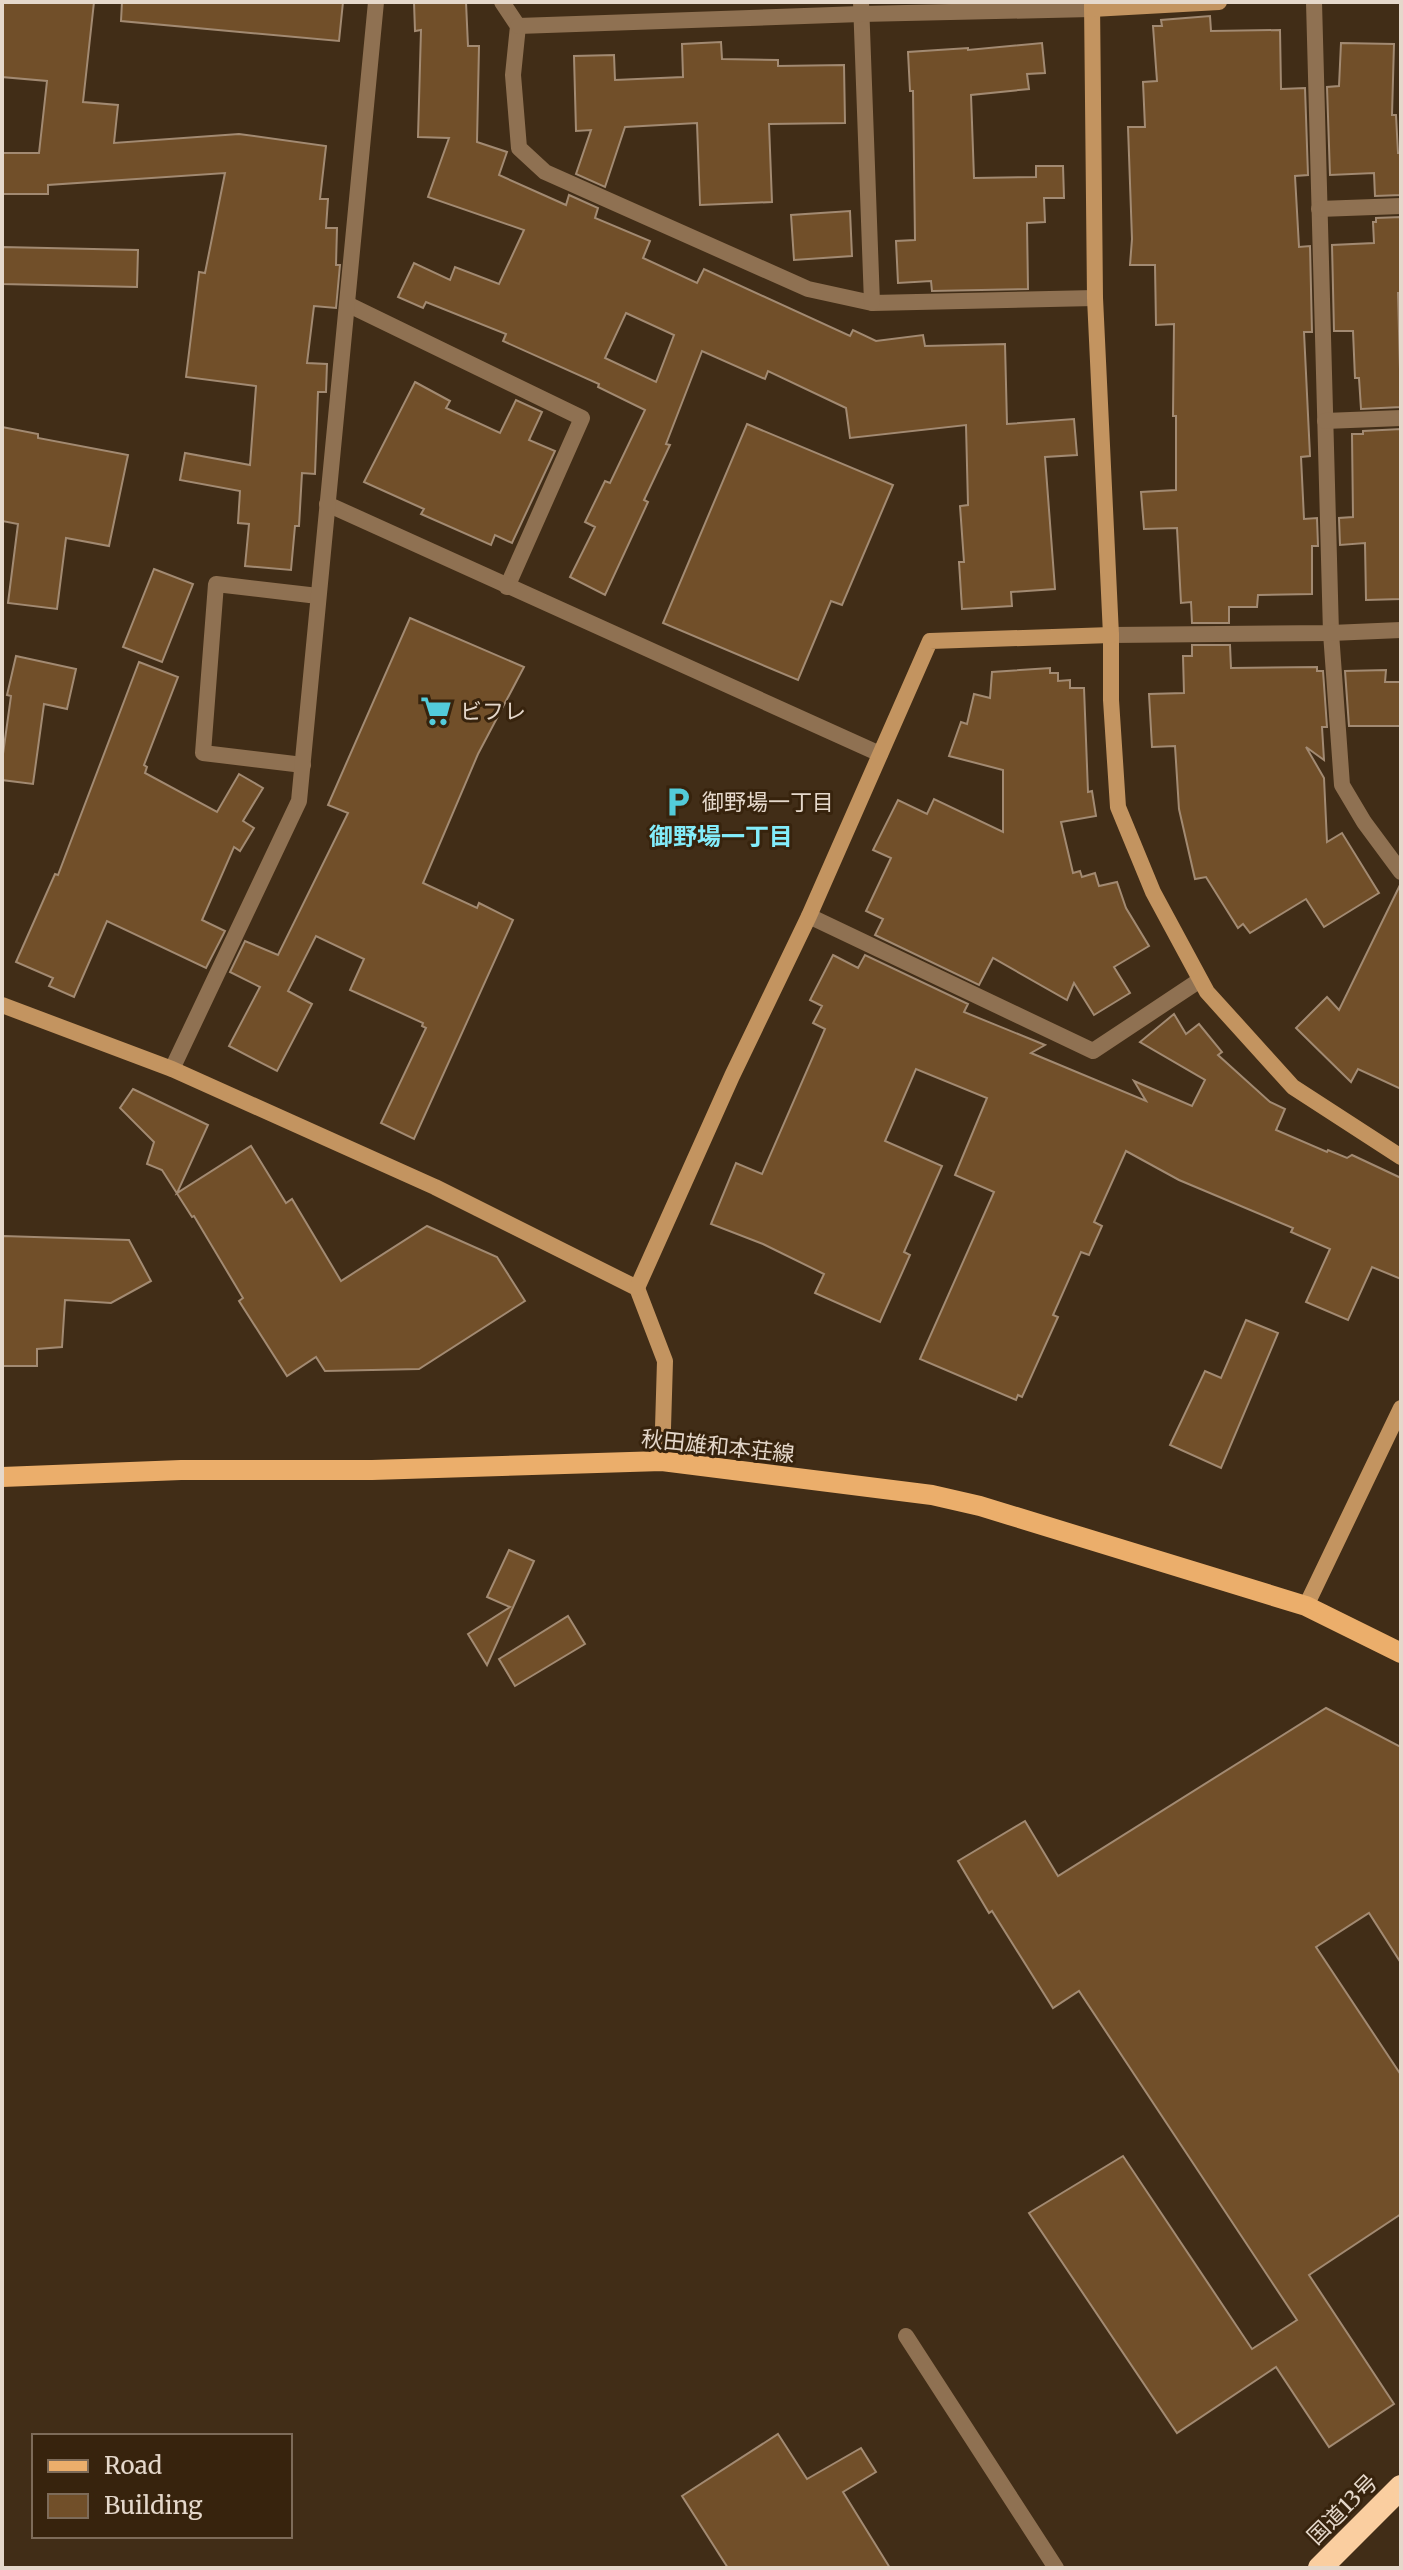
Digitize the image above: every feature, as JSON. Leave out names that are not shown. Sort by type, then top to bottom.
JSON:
[{"type":"highway","name":"国道13号","points":[[1320,2568],[1401,2487]]},
{"type":"main road","name":"秋田雄和本荘線","points":[[2,1477],[181,1470],[372,1470],[662,1461],[932,1495],[980,1506],[1306,1606],[1401,1653]]},
{"type":"street","points":[[172,1069],[299,801],[376,2]]},
{"type":"street","points":[[502,2],[518,26],[513,75],[519,148],[545,172],[808,289],[872,303],[1095,298]]},
{"type":"street","points":[[518,26],[861,8],[1219,2]]},
{"type":"street","points":[[1314,2],[1331,633],[1342,785],[1364,822],[1393,850],[1401,872]]},
{"type":"street","points":[[1092,6],[1095,298],[1118,807],[1153,892],[1207,992],[1293,1087],[1401,1157]]},
{"type":"street","points":[[861,8],[872,303]]},
{"type":"street","points":[[1319,209],[1401,206]]},
{"type":"street","points":[[347,304],[582,418],[507,587]]},
{"type":"street","points":[[1325,421],[1401,418]]},
{"type":"street","points":[[327,504],[880,754]]},
{"type":"street","points":[[303,765],[203,753],[216,584],[318,596]]},
{"type":"street","points":[[637,1288],[732,1076],[809,916],[930,641],[1401,630]]},
{"type":"street","points":[[809,916],[1093,1051],[1200,980]]},
{"type":"street","points":[[2,1005],[172,1069],[435,1187],[637,1288],[665,1361],[662,1461]]},
{"type":"street","points":[[1306,1606],[1401,1408]]},
{"type":"street","points":[[906,2336],[1056,2568]]},
{"type":"building","points":[[2,2],[94,2],[83,102],[118,105],[114,143],[239,134],[326,146],[320,199],[328,199],[326,228],[337,228],[336,265],[340,265],[336,308],[314,306],[307,363],[327,364],[326,392],[318,392],[315,474],[302,473],[299,526],[295,526],[291,570],[245,566],[249,524],[238,523],[240,491],[180,480],[185,453],[250,465],[256,386],[186,377],[199,272],[205,273],[225,173],[48,185],[48,194],[2,194],[2,153],[39,153],[47,81],[2,77]]},
{"type":"building","points":[[122,2],[343,2],[339,41],[121,21]]},
{"type":"building","points":[[414,2],[466,2],[468,46],[479,46],[477,142],[507,152],[499,175],[566,205],[569,195],[598,208],[595,218],[650,241],[643,258],[697,283],[704,269],[850,336],[853,330],[876,341],[923,335],[925,346],[1005,344],[1007,424],[1074,419],[1077,455],[1045,457],[1055,589],[1011,592],[1012,606],[962,609],[959,562],[964,562],[960,506],[968,505],[966,425],[850,438],[846,408],[768,371],[765,379],[702,351],[666,444],[670,445],[644,500],[648,502],[605,595],[570,577],[595,527],[585,522],[605,481],[610,483],[645,410],[598,387],[599,384],[503,341],[506,334],[426,302],[423,308],[398,297],[414,263],[450,280],[455,267],[499,284],[524,230],[428,197],[449,138],[418,137],[421,30],[415,31]],"holes":[[[626,313],[674,335],[656,382],[605,358]]]},
{"type":"building","points":[[1210,16],[1211,31],[1280,30],[1281,89],[1305,88],[1308,175],[1295,176],[1299,247],[1310,246],[1312,332],[1304,332],[1310,456],[1301,457],[1304,519],[1317,518],[1318,546],[1312,546],[1312,594],[1258,595],[1257,607],[1229,607],[1229,623],[1192,623],[1191,602],[1181,603],[1177,528],[1144,529],[1141,492],[1176,490],[1174,324],[1156,325],[1155,265],[1130,265],[1128,127],[1145,127],[1143,82],[1157,81],[1153,26],[1162,26],[1161,20]]},
{"type":"building","points":[[721,42],[722,59],[778,60],[778,66],[844,65],[845,123],[769,124],[772,202],[700,205],[697,123],[625,127],[605,187],[576,174],[591,130],[576,131],[574,56],[614,55],[615,80],[683,77],[682,44]]},
{"type":"building","points":[[1042,43],[1045,73],[1027,74],[1029,89],[971,95],[974,178],[1036,177],[1036,166],[1063,166],[1064,198],[1044,198],[1045,222],[1027,223],[1028,289],[932,291],[931,281],[898,283],[896,241],[915,240],[913,91],[910,91],[908,52]]},
{"type":"building","points":[[1341,43],[1394,44],[1392,115],[1396,115],[1398,153],[1401,153],[1401,195],[1375,196],[1374,173],[1330,175],[1327,87],[1339,86]]},
{"type":"building","points":[[850,211],[852,256],[794,260],[791,215]]},
{"type":"building","points":[[1401,217],[1401,293],[1398,293],[1401,407],[1361,409],[1359,378],[1355,378],[1353,331],[1334,331],[1332,245],[1374,243],[1373,222],[1376,218]]},
{"type":"building","points":[[2,247],[138,250],[137,287],[2,284]]},
{"type":"building","points":[[415,382],[450,401],[446,408],[500,433],[516,400],[542,412],[529,440],[555,451],[512,543],[495,535],[491,545],[421,514],[424,509],[364,482]]},
{"type":"building","points":[[747,424],[893,485],[842,605],[831,601],[798,680],[663,623]]},
{"type":"building","points":[[2,427],[38,434],[38,438],[128,455],[109,546],[66,538],[57,609],[8,603],[18,524],[2,521]]},
{"type":"building","points":[[1401,429],[1401,599],[1366,600],[1365,543],[1340,545],[1339,518],[1353,517],[1352,434]]},
{"type":"building","points":[[154,569],[193,584],[162,662],[123,647]]},
{"type":"building","points":[[410,618],[524,667],[478,754],[423,883],[477,908],[479,903],[513,920],[414,1139],[381,1123],[426,1028],[422,1026],[423,1023],[350,990],[364,959],[316,936],[288,991],[312,1004],[277,1071],[229,1046],[260,987],[230,972],[245,941],[278,955],[348,813],[328,805]]},
{"type":"building","points":[[1192,645],[1230,645],[1231,668],[1317,667],[1317,671],[1323,671],[1327,727],[1322,727],[1324,760],[1306,747],[1324,778],[1327,842],[1342,833],[1379,893],[1324,927],[1306,899],[1250,933],[1243,924],[1238,928],[1206,877],[1195,879],[1179,809],[1175,746],[1152,747],[1149,694],[1184,693],[1183,656],[1192,656]]},
{"type":"building","points":[[16,656],[76,669],[67,709],[44,704],[33,784],[2,780],[11,696],[7,695]]},
{"type":"building","points":[[139,662],[178,677],[144,765],[147,767],[145,773],[217,812],[239,774],[263,788],[243,821],[254,828],[240,851],[234,847],[202,920],[225,931],[206,968],[107,921],[74,997],[49,986],[53,978],[16,962],[55,874],[58,875]]},
{"type":"building","points":[[1050,668],[1050,673],[1058,673],[1058,681],[1070,680],[1070,688],[1084,688],[1088,792],[1092,791],[1096,816],[1061,822],[1073,873],[1080,871],[1082,877],[1095,873],[1099,886],[1117,882],[1126,908],[1149,946],[1114,967],[1130,993],[1094,1015],[1074,983],[1067,1000],[993,958],[979,985],[875,935],[883,919],[866,911],[891,858],[873,850],[898,800],[927,814],[934,799],[1003,832],[1003,770],[949,756],[961,722],[967,724],[974,694],[990,698],[992,672]]},
{"type":"building","points":[[1386,670],[1385,682],[1401,682],[1401,726],[1349,726],[1345,671]]},
{"type":"building","points":[[1401,883],[1401,1089],[1358,1069],[1351,1082],[1296,1028],[1327,997],[1339,1010]]},
{"type":"building","points":[[833,955],[858,968],[865,955],[968,1004],[964,1012],[1045,1045],[1031,1053],[1146,1101],[1134,1081],[1192,1106],[1205,1080],[1140,1042],[1174,1014],[1186,1034],[1199,1024],[1222,1052],[1218,1055],[1270,1102],[1285,1109],[1276,1130],[1327,1152],[1347,1158],[1352,1155],[1401,1178],[1401,1279],[1372,1267],[1348,1320],[1306,1302],[1330,1249],[1291,1232],[1293,1228],[1179,1180],[1126,1151],[1094,1222],[1102,1226],[1089,1255],[1081,1252],[1053,1315],[1058,1317],[1022,1397],[1018,1395],[1016,1400],[920,1359],[994,1192],[955,1175],[987,1098],[916,1069],[885,1141],[942,1166],[904,1252],[910,1255],[880,1322],[815,1293],[824,1274],[763,1244],[711,1224],[736,1163],[762,1174],[825,1029],[813,1023],[822,1006],[810,1000]]},
{"type":"building","points":[[133,1089],[208,1125],[177,1193],[251,1146],[286,1203],[292,1199],[341,1281],[427,1226],[497,1257],[525,1301],[419,1369],[325,1371],[316,1357],[287,1376],[239,1301],[243,1298],[194,1216],[192,1217],[162,1170],[147,1164],[154,1142],[120,1108]]},
{"type":"building","points":[[3,1236],[129,1240],[151,1281],[111,1303],[65,1300],[62,1347],[37,1349],[37,1366],[2,1366]]},
{"type":"building","points":[[1246,1320],[1278,1333],[1221,1468],[1170,1445],[1205,1371],[1221,1378]]},
{"type":"building","points":[[509,1550],[534,1561],[487,1665],[468,1634],[510,1607],[487,1597]]},
{"type":"building","points":[[568,1616],[585,1644],[515,1686],[499,1659]]},
{"type":"building","points":[[1326,1708],[1401,1747],[1401,1963],[1369,1913],[1316,1947],[1401,2075],[1401,2214],[1309,2275],[1394,2404],[1329,2447],[1276,2367],[1177,2433],[1029,2213],[1123,2156],[1252,2349],[1297,2320],[1079,1991],[1053,2008],[958,1861],[1025,1821],[1058,1876]]},
{"type":"building","points":[[778,2434],[807,2479],[861,2448],[876,2472],[843,2492],[890,2568],[728,2568],[682,2496]]},
{"type":"place","name":"ビフレ","points":[[436,711]]},
{"type":"place","name":"御野場一丁目","points":[[678,802]]},
{"type":"district","name":"御野場一丁目","points":[[721,837]]}]
